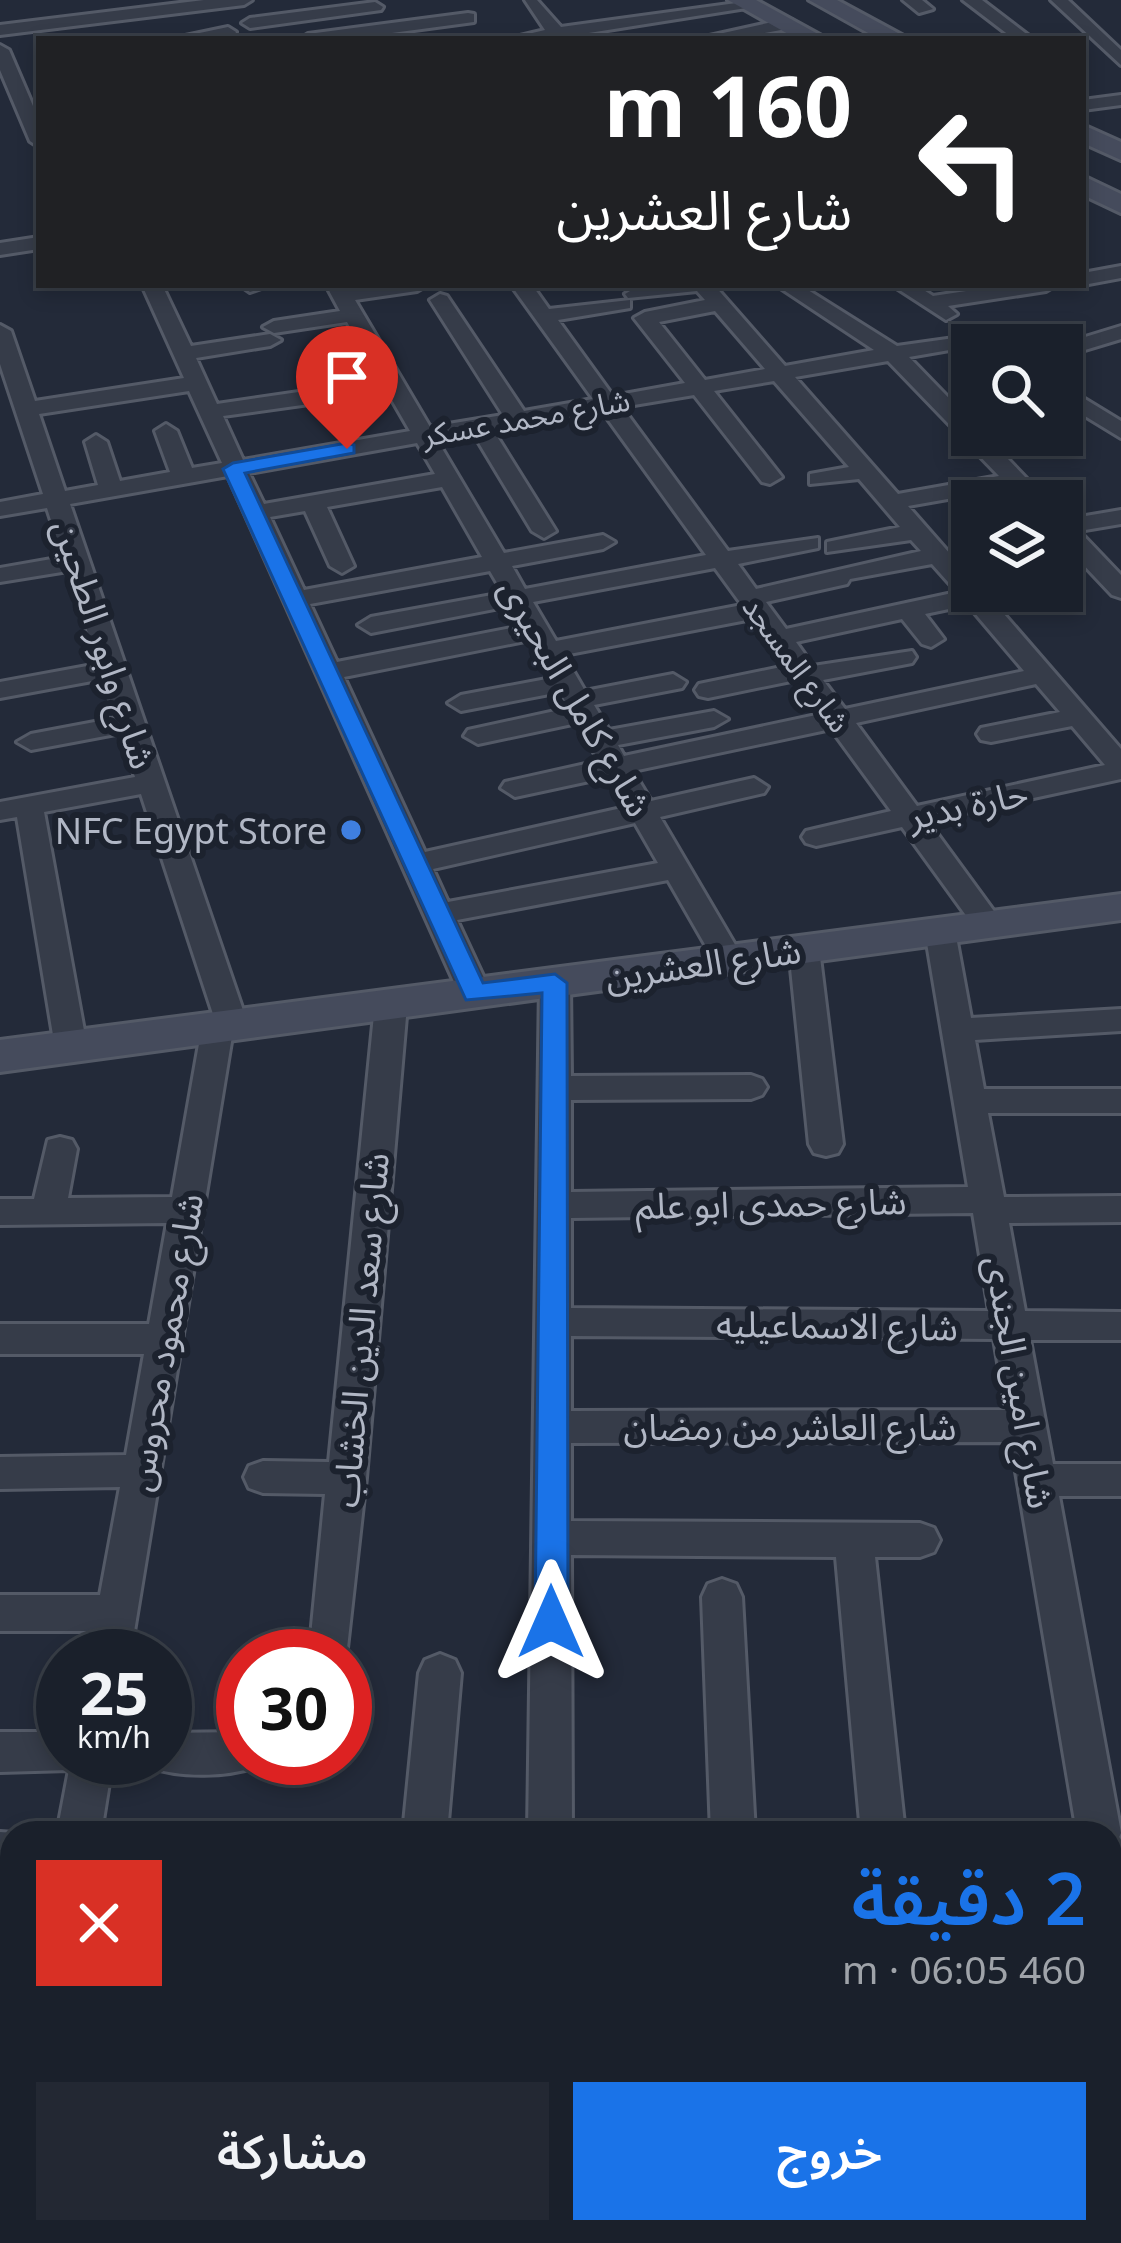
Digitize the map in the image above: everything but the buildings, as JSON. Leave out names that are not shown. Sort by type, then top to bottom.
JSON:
[{"type":"main road","points":[[820,0],[891,36]]},
{"type":"main road","points":[[745,3],[808,36]]},
{"type":"main road","points":[[1086,134],[1121,152]]},
{"type":"main road","points":[[1086,186],[1121,205]]},
{"type":"main road","name":"شارع العشرين","points":[[0,1056],[1121,907]]},
{"type":"street","points":[[0,14],[117,0]]},
{"type":"street","points":[[0,31],[148,16],[244,0]]},
{"type":"street","points":[[612,0],[649,36]]},
{"type":"street","points":[[970,0],[1021,36]]},
{"type":"street","points":[[1059,0],[1092,41],[1121,60]]},
{"type":"street","points":[[532,3],[556,35],[745,3]]},
{"type":"street","points":[[311,24],[376,10]]},
{"type":"street","points":[[311,24],[376,10],[466,11]]},
{"type":"street","points":[[250,22],[311,24],[466,11]]},
{"type":"street","points":[[995,18],[1015,15]]},
{"type":"street","points":[[106,33],[148,16],[224,26],[189,36]]},
{"type":"street","points":[[721,36],[787,24]]},
{"type":"street","points":[[1092,41],[1121,39]]},
{"type":"street","points":[[0,108],[32,103],[0,48],[36,42]]},
{"type":"street","points":[[1086,105],[1121,100]]},
{"type":"street","points":[[0,249],[36,243]]},
{"type":"street","points":[[1088,279],[1121,272]]},
{"type":"street","points":[[1088,279],[1121,294]]},
{"type":"street","points":[[153,288],[475,993]]},
{"type":"street","points":[[181,354],[344,299],[401,288]]},
{"type":"street","name":"شارع المسجد","points":[[523,288],[988,925]]},
{"type":"street","points":[[544,316],[685,288]]},
{"type":"street","points":[[703,288],[951,569]]},
{"type":"street","points":[[791,288],[893,353],[1015,479]]},
{"type":"street","points":[[906,288],[960,324]]},
{"type":"street","points":[[928,303],[1026,288]]},
{"type":"street","name":"شارع كامل البحيرى","points":[[344,299],[729,959]]},
{"type":"street","points":[[440,300],[517,418]]},
{"type":"street","points":[[720,304],[645,318],[770,477]]},
{"type":"street","name":"شارع وابور الطحين","points":[[0,331],[4,356],[151,783],[225,1026]]},
{"type":"street","points":[[1083,345],[1119,335]]},
{"type":"street","name":"شارع محمد عسكر","points":[[0,509],[951,346]]},
{"type":"street","points":[[26,410],[195,383]]},
{"type":"street","points":[[207,412],[394,385]]},
{"type":"street","points":[[1083,406],[1121,431]]},
{"type":"street","points":[[479,425],[544,530]]},
{"type":"street","points":[[166,431],[184,477]]},
{"type":"street","points":[[96,442],[111,490]]},
{"type":"street","points":[[818,479],[866,471]]},
{"type":"street","points":[[254,513],[448,478]]},
{"type":"street","points":[[893,502],[1015,479]]},
{"type":"street","points":[[313,502],[342,566]]},
{"type":"street","points":[[1083,524],[1121,517]]},
{"type":"street","points":[[836,547],[918,531]]},
{"type":"street","points":[[293,600],[603,542]]},
{"type":"street","points":[[371,625],[808,543]]},
{"type":"street","points":[[1083,550],[1121,590]]},
{"type":"street","points":[[327,672],[754,604],[842,576],[939,555]]},
{"type":"street","points":[[0,575],[77,562]]},
{"type":"street","points":[[779,638],[951,601]]},
{"type":"street","points":[[908,610],[931,639]]},
{"type":"street","points":[[989,612],[1121,768]]},
{"type":"street","points":[[708,690],[902,657]]},
{"type":"street","points":[[0,690],[113,669]]},
{"type":"street","points":[[515,788],[1043,675]]},
{"type":"street","points":[[461,703],[577,699],[673,682]]},
{"type":"street","points":[[478,736],[577,699]]},
{"type":"street","points":[[991,734],[1078,716]]},
{"type":"street","points":[[601,740],[714,719]]},
{"type":"street","points":[[31,742],[131,723]]},
{"type":"street","name":"حارة بدير","points":[[816,837],[1121,768]]},
{"type":"street","points":[[71,1047],[14,808],[151,783]]},
{"type":"street","points":[[415,863],[754,788]]},
{"type":"street","points":[[438,914],[676,869]]},
{"type":"street","name":"شارع امين الجندى","points":[[940,931],[1097,1821]]},
{"type":"street","points":[[804,950],[826,1144]]},
{"type":"street","points":[[550,1821],[555,983]]},
{"type":"street","name":"شارع سعد الدين الخشاب","points":[[332,1629],[391,1004]]},
{"type":"street","points":[[958,1030],[1121,1020]]},
{"type":"street","name":"شارع محمود محروس","points":[[114,1629],[186,1210],[225,1026]]},
{"type":"street","points":[[555,1088],[751,1087]]},
{"type":"street","points":[[970,1101],[1121,1101]]},
{"type":"street","points":[[49,1212],[60,1149]]},
{"type":"street","name":"شارع حمدى ابو علم","points":[[554,1205],[1121,1209]]},
{"type":"street","points":[[0,1212],[186,1210]]},
{"type":"street","name":"شارع الاسماعيليه","points":[[554,1322],[1121,1326]]},
{"type":"street","points":[[0,1340],[164,1339]]},
{"type":"street","name":"شارع العاشر من رمضان","points":[[553,1427],[1028,1426]]},
{"type":"street","points":[[0,1473],[141,1471]]},
{"type":"street","points":[[263,1478],[346,1478]]},
{"type":"street","points":[[1037,1480],[1121,1480]]},
{"type":"street","points":[[552,1538],[920,1540]]},
{"type":"street","points":[[854,1540],[882,1821]]},
{"type":"street","points":[[722,1597],[732,1821]]},
{"type":"street","points":[[0,1613],[117,1613]]},
{"type":"street","points":[[426,1821],[440,1672]]},
{"type":"street","points":[[0,1752],[36,1753]]},
{"type":"street","points":[[81,1821],[87,1785]]},
{"type":"place","name":"NFC Egypt Store","points":[[351,830]]},
{"type":"route","points":[[347,449],[233,469],[475,993],[555,983],[551,1622]]}]
